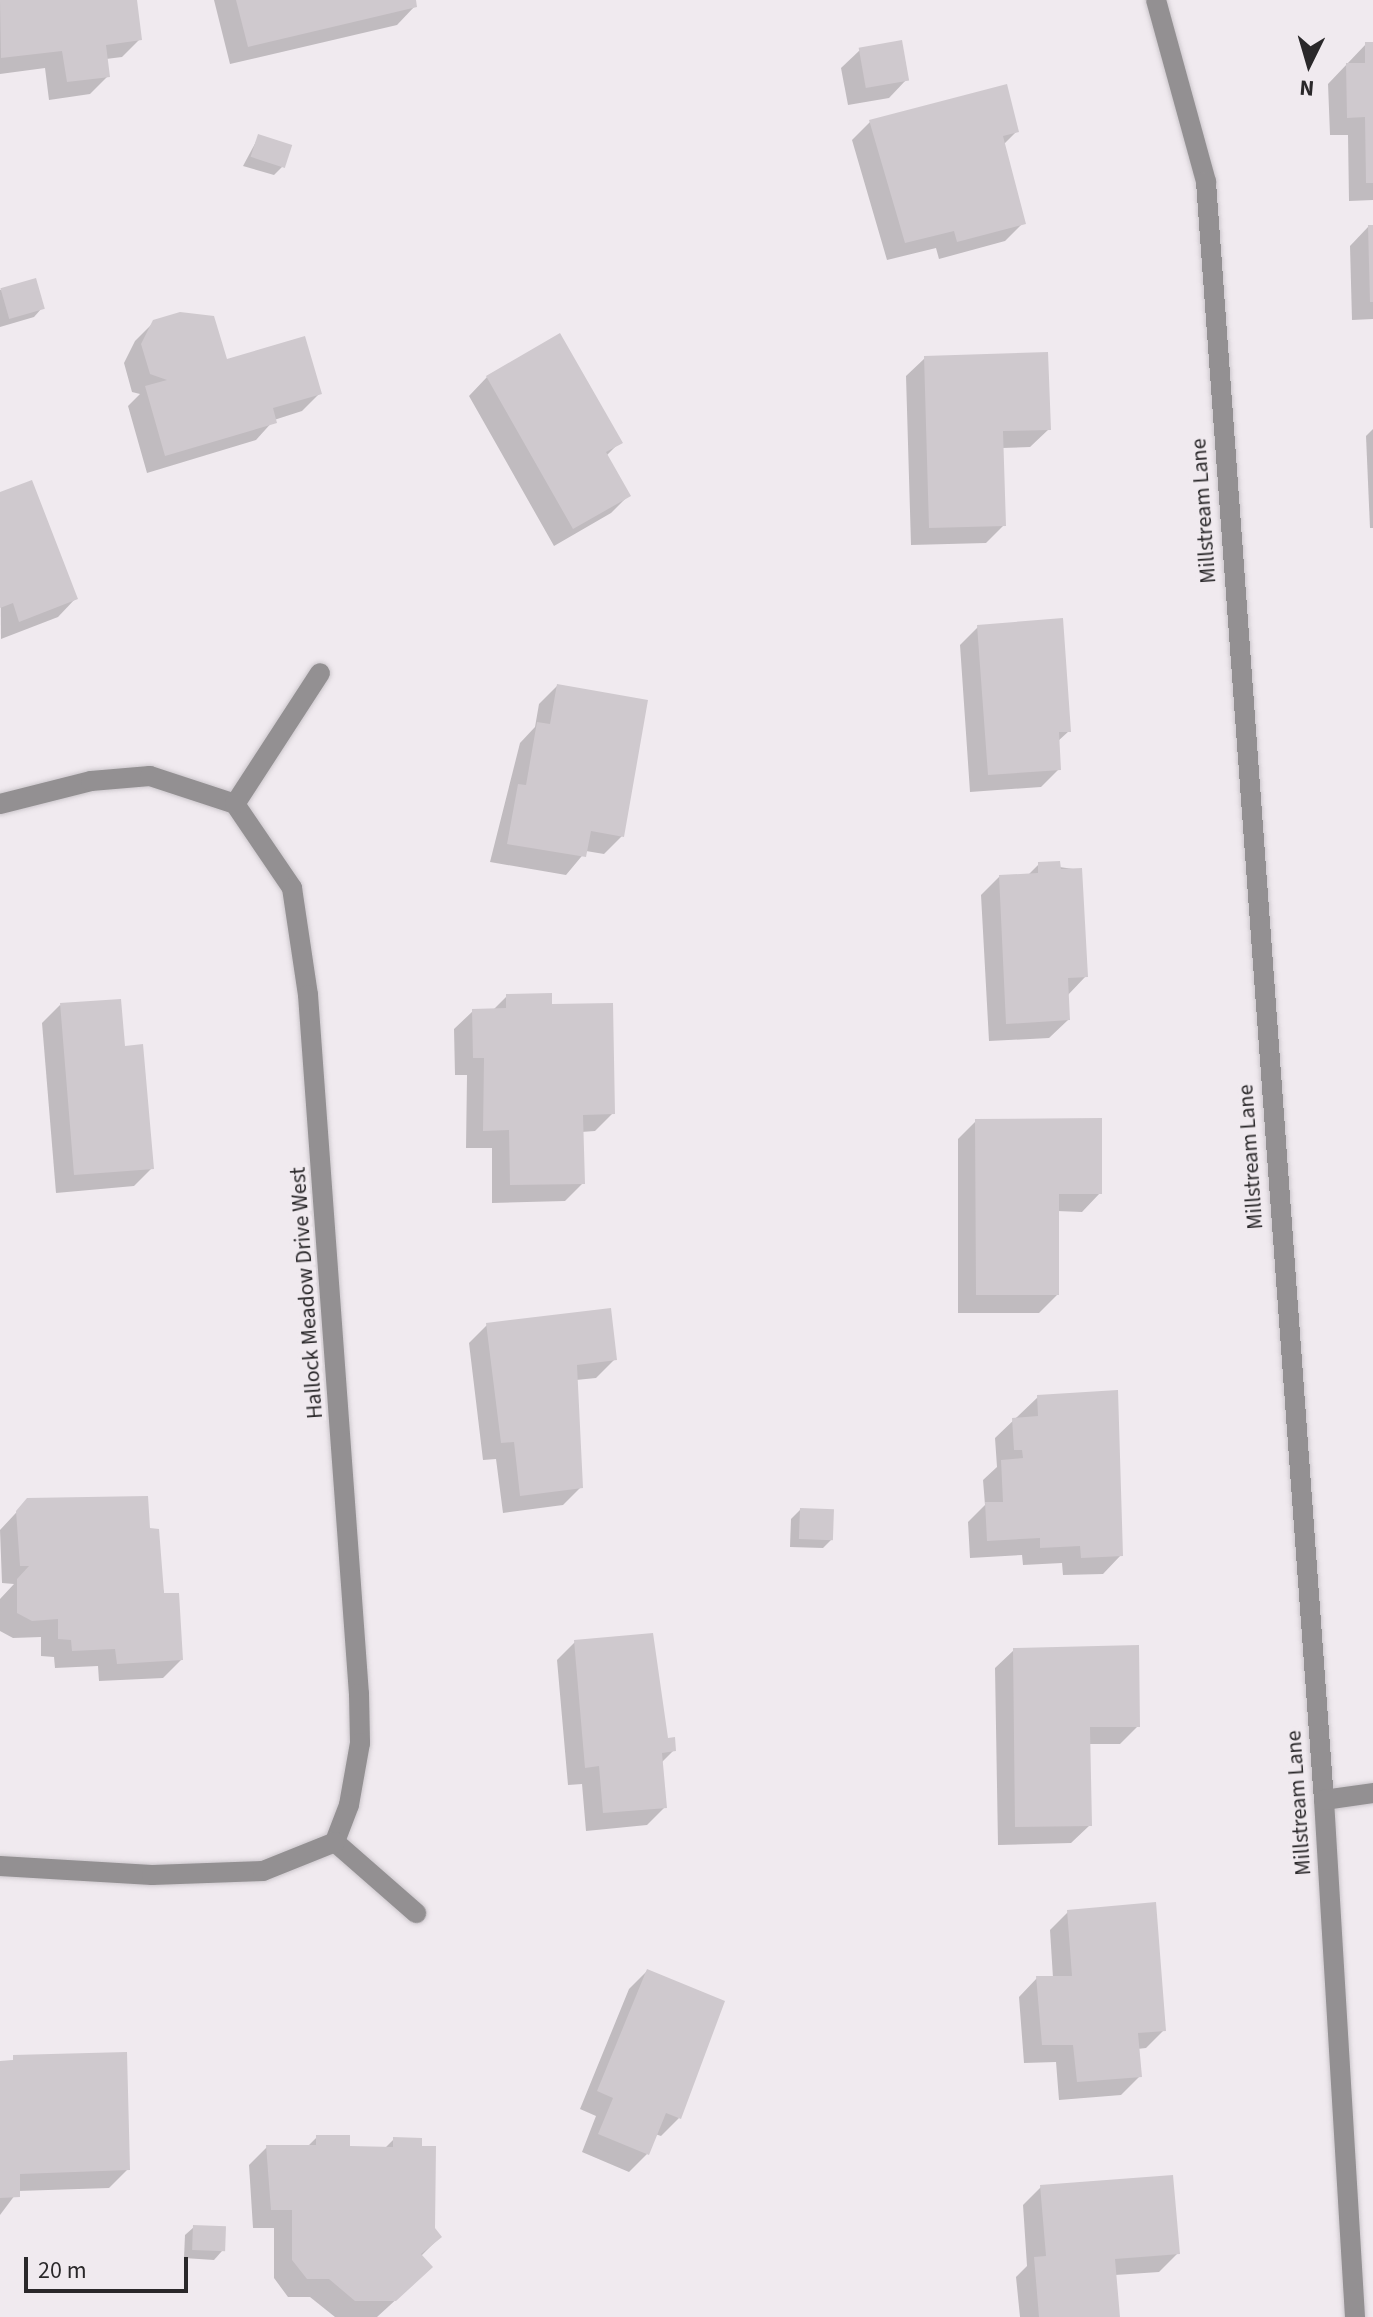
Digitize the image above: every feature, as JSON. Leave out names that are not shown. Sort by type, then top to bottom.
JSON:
[{"type":"street","name":"Millstream Lane","points":[[1156,0],[1206,182],[1324,1800],[1355,2317]]},
{"type":"street","points":[[0,804],[91,781],[150,776],[235,804],[320,673]]},
{"type":"street","name":"Hallock Meadow Drive West","points":[[235,804],[292,888],[308,995],[359,1694],[360,1743],[349,1805],[335,1842]]},
{"type":"street","points":[[1324,1800],[1373,1793]]},
{"type":"street","points":[[0,1866],[152,1875],[263,1871],[335,1842],[416,1913]]},
{"type":"building","points":[[0,0],[137,0],[142,40],[106,45],[110,77],[67,82],[62,51],[1,58]]},
{"type":"building","points":[[236,0],[416,0],[417,7],[248,47]]},
{"type":"building","points":[[902,40],[909,80],[866,88],[859,48]]},
{"type":"building","points":[[1365,42],[1373,42],[1373,183],[1366,183],[1365,117],[1347,118],[1346,63],[1365,63]]},
{"type":"building","points":[[1007,84],[1019,132],[1003,136],[1026,224],[957,242],[954,231],[905,243],[869,120]]},
{"type":"building","points":[[258,134],[292,145],[285,168],[251,157]]},
{"type":"building","points":[[1368,225],[1373,225],[1373,302],[1370,302]]},
{"type":"building","points":[[36,278],[45,309],[9,319],[0,288]]},
{"type":"building","points":[[180,312],[214,316],[227,359],[305,336],[322,394],[273,408],[277,423],[165,456],[145,386],[167,380],[150,374],[141,344],[153,320]]},
{"type":"building","points":[[560,333],[623,443],[606,452],[631,496],[573,529],[486,376]]},
{"type":"building","points":[[1048,352],[1051,430],[1003,431],[1006,526],[929,528],[924,356]]},
{"type":"building","points":[[32,480],[78,599],[19,622],[13,603],[0,608],[0,492]]},
{"type":"building","points":[[1063,618],[1071,732],[1059,732],[1061,770],[988,775],[977,625]]},
{"type":"building","points":[[557,684],[648,700],[624,837],[591,831],[586,857],[507,844],[518,784],[526,785],[537,722],[550,724]]},
{"type":"building","points":[[1060,861],[1061,869],[1082,868],[1088,977],[1068,978],[1070,1020],[1006,1024],[999,875],[1038,873],[1038,862]]},
{"type":"building","points":[[552,993],[552,1004],[613,1003],[615,1114],[583,1115],[585,1184],[510,1185],[509,1130],[483,1131],[484,1058],[473,1058],[472,1009],[506,1008],[506,994]]},
{"type":"building","points":[[121,999],[125,1046],[143,1044],[154,1169],[74,1175],[60,1003]]},
{"type":"building","points":[[1102,1118],[1102,1194],[1059,1194],[1059,1295],[976,1295],[975,1119]]},
{"type":"building","points":[[611,1308],[617,1360],[577,1365],[583,1488],[520,1496],[514,1442],[501,1443],[486,1323]]},
{"type":"building","points":[[1118,1390],[1123,1556],[1081,1558],[1080,1546],[1040,1548],[1040,1538],[987,1541],[985,1502],[1003,1502],[1001,1460],[1023,1458],[1022,1450],[1014,1450],[1012,1418],[1038,1416],[1037,1395]]},
{"type":"building","points":[[148,1496],[150,1528],[159,1529],[164,1593],[179,1593],[183,1660],[117,1664],[115,1649],[72,1651],[71,1640],[58,1639],[58,1619],[32,1621],[17,1613],[17,1579],[29,1566],[20,1566],[16,1511],[27,1498]]},
{"type":"building","points":[[800,1508],[834,1509],[833,1540],[799,1539]]},
{"type":"building","points":[[653,1633],[668,1738],[675,1737],[676,1751],[662,1753],[667,1808],[603,1813],[599,1766],[585,1768],[574,1640]]},
{"type":"building","points":[[1139,1645],[1140,1727],[1090,1727],[1092,1826],[1015,1827],[1013,1648]]},
{"type":"building","points":[[1156,1902],[1166,2031],[1138,2033],[1142,2077],[1077,2082],[1073,2045],[1042,2045],[1036,1976],[1072,1976],[1067,1910]]},
{"type":"building","points":[[647,1969],[725,2001],[681,2119],[666,2113],[649,2155],[598,2134],[613,2098],[597,2091]]},
{"type":"building","points":[[127,2052],[130,2170],[20,2174],[20,2197],[0,2198],[0,2061],[13,2061],[13,2055]]},
{"type":"building","points":[[316,2135],[350,2135],[350,2146],[393,2147],[393,2137],[422,2138],[422,2146],[436,2146],[435,2228],[442,2237],[421,2254],[433,2267],[396,2301],[355,2301],[329,2279],[307,2279],[292,2260],[292,2210],[271,2210],[266,2145],[316,2145]]},
{"type":"building","points":[[1173,2175],[1180,2254],[1115,2259],[1120,2317],[1039,2317],[1034,2257],[1046,2256],[1040,2185]]},
{"type":"building","points":[[193,2225],[226,2226],[225,2251],[192,2250]]}]
